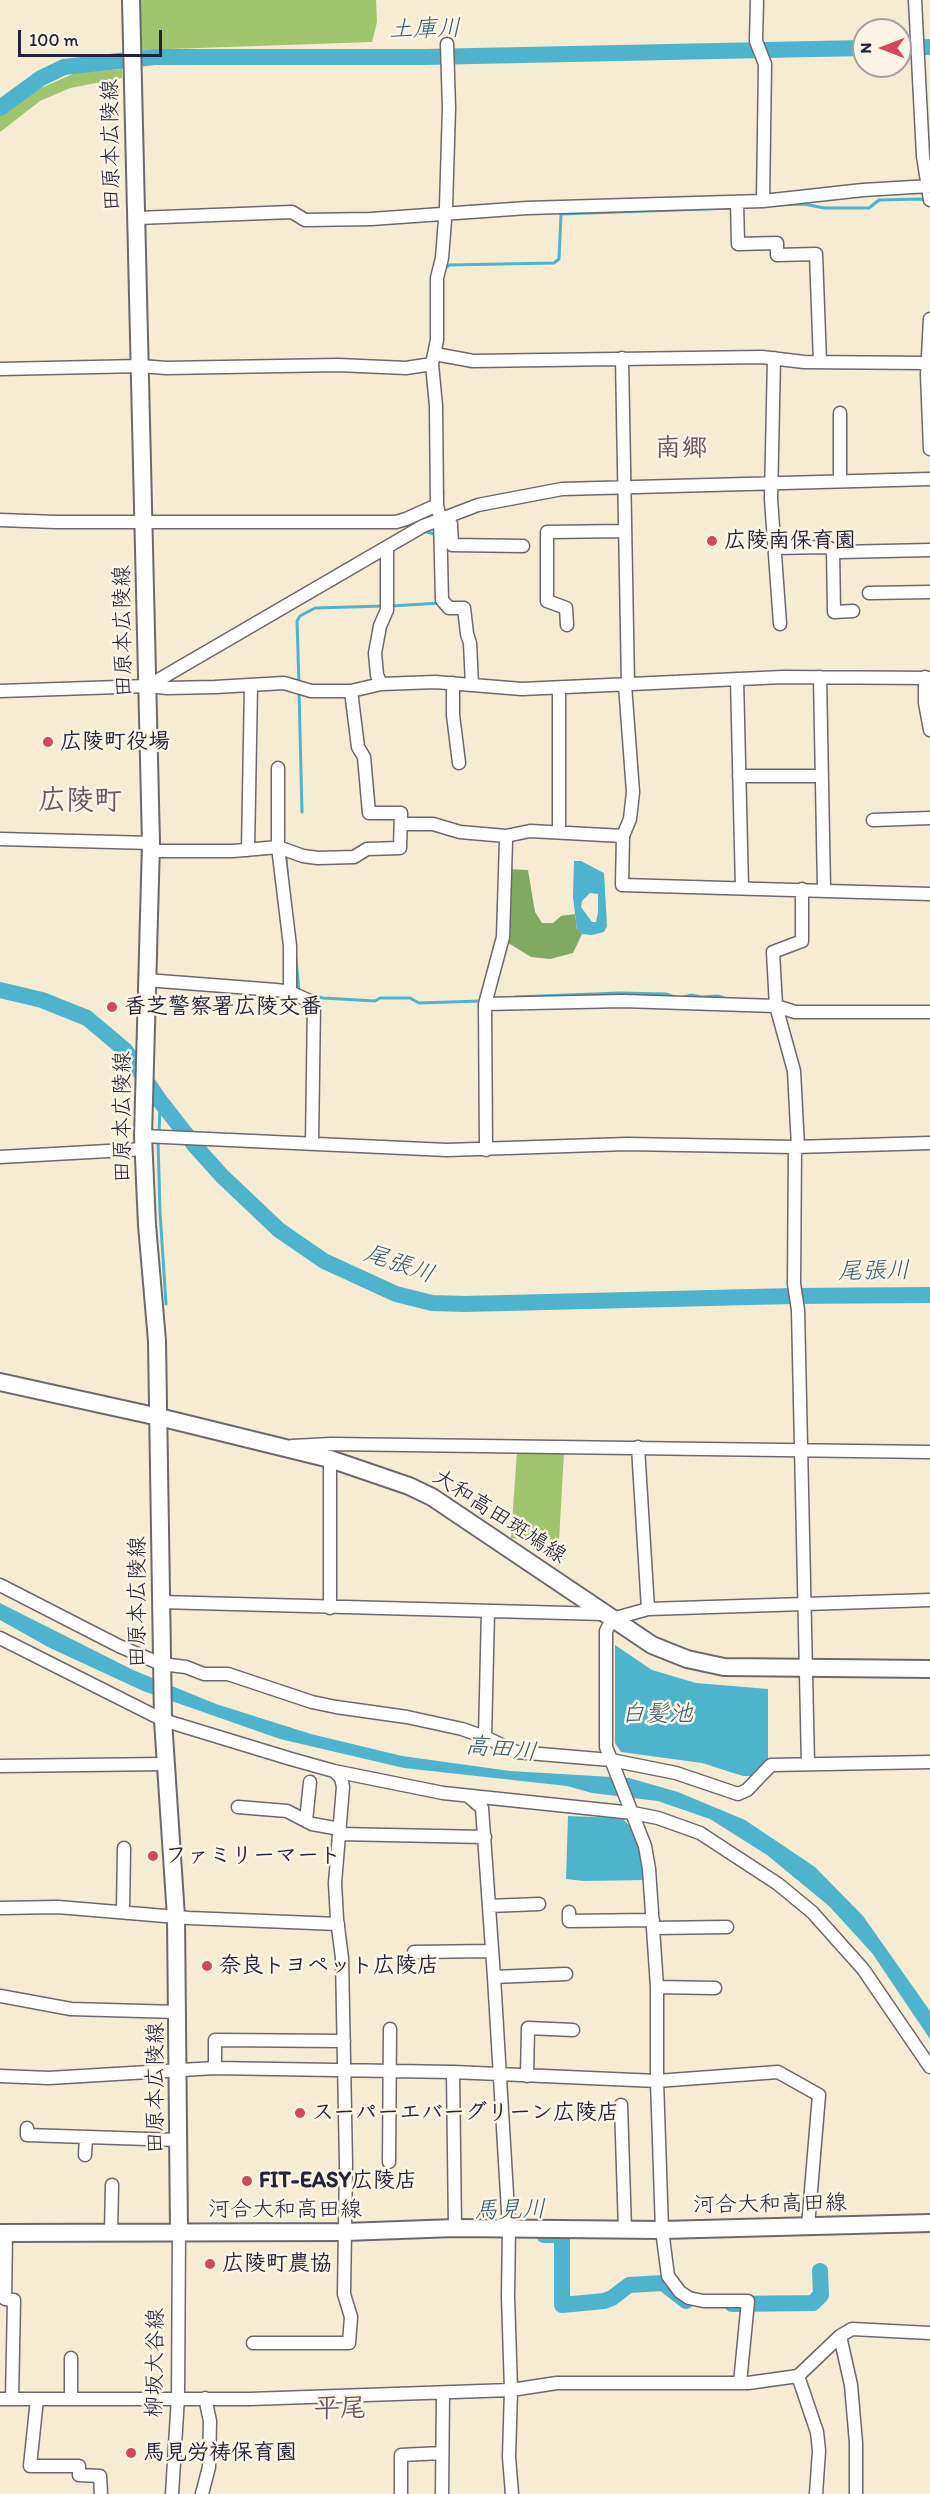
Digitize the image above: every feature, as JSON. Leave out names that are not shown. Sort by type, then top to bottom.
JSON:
[{"type":"main road","name":"田原本広陵線","points":[[131,0],[151,847],[144,1100],[156,1139],[148,1236],[158,1341],[161,1666],[165,1764],[176,1917],[179,2232]]},
{"type":"main road","name":"大和高田斑鳩線","points":[[0,1382],[279,1446],[330,1459],[410,1486],[432,1497],[652,1645],[687,1659],[724,1667],[930,1669]]},
{"type":"main road","name":"河合大和高田線","points":[[4,2236],[179,2232],[345,2237],[455,2228],[509,2234],[930,2223]]},
{"type":"street","points":[[757,0],[756,40],[765,64],[763,201]]},
{"type":"street","points":[[137,218],[292,212],[305,220],[445,214],[537,207],[738,208],[763,201],[863,190],[929,192],[923,156],[920,58],[915,0]]},
{"type":"street","points":[[447,44],[448,119],[445,214],[442,258],[437,278],[436,406],[439,521],[444,603],[449,608],[464,608],[466,634],[470,643],[472,685]]},
{"type":"street","points":[[738,208],[738,244],[777,243],[777,255],[816,254],[820,362]]},
{"type":"street","points":[[930,319],[927,363],[930,449]]},
{"type":"street","points":[[0,369],[338,365],[406,368],[437,358],[473,361],[774,358],[820,362],[927,363]]},
{"type":"street","points":[[622,358],[626,485],[626,685],[633,792],[630,819],[623,836],[622,885],[824,889],[930,894]]},
{"type":"street","points":[[774,358],[770,482],[780,624]]},
{"type":"street","points":[[840,413],[840,481]]},
{"type":"street","points":[[148,686],[387,547],[439,521],[478,505],[520,495],[562,489],[626,485],[930,479]]},
{"type":"street","points":[[0,520],[396,522],[406,519],[451,524],[452,545],[523,546]]},
{"type":"street","points":[[567,625],[566,608],[547,601],[547,532],[625,531]]},
{"type":"street","points":[[381,684],[377,675],[375,654],[380,626],[387,606],[387,547]]},
{"type":"street","points":[[774,548],[826,547],[840,552],[930,550]]},
{"type":"street","points":[[833,549],[834,612],[854,611]]},
{"type":"street","points":[[869,593],[930,592]]},
{"type":"street","points":[[0,691],[251,685],[298,687],[316,692],[351,691],[381,684],[453,683],[507,689],[559,689],[820,677],[928,677],[926,710],[930,730]]},
{"type":"street","points":[[820,677],[824,889]]},
{"type":"street","points":[[737,680],[742,888]]},
{"type":"street","points":[[453,683],[453,715],[459,763]]},
{"type":"street","points":[[248,850],[251,685]]},
{"type":"street","points":[[559,689],[559,831]]},
{"type":"street","points":[[0,839],[248,850],[278,847],[310,858],[354,857],[368,849],[400,848],[401,813],[369,813],[364,757],[358,747],[351,691]]},
{"type":"street","points":[[278,768],[278,847],[290,946],[290,992]]},
{"type":"street","points":[[739,776],[822,776]]},
{"type":"street","points":[[873,820],[930,818]]},
{"type":"street","points":[[400,824],[433,824],[460,832],[506,836],[530,831],[559,831],[623,836]]},
{"type":"street","points":[[486,1150],[486,999],[503,937],[506,841]]},
{"type":"street","points":[[802,889],[802,941],[773,952],[776,1006],[794,1071],[797,1147],[794,1289],[797,1304],[802,1450],[808,1764]]},
{"type":"street","points":[[146,980],[290,992],[314,1003],[312,1143]]},
{"type":"street","points":[[486,999],[776,1006],[795,1011],[930,1012]]},
{"type":"street","points":[[0,1158],[156,1139],[200,1138],[447,1150],[627,1144],[797,1147],[930,1143]]},
{"type":"street","points":[[279,1446],[331,1444],[930,1452]]},
{"type":"street","points":[[638,1447],[648,1609]]},
{"type":"street","points":[[330,1459],[330,1608]]},
{"type":"street","points":[[0,1584],[161,1666],[186,1667],[204,1674],[228,1674],[312,1702],[407,1718],[485,1737],[516,1752],[676,1773],[738,1794],[747,1790],[771,1765],[930,1762]]},
{"type":"street","points":[[160,1602],[489,1611],[608,1617],[648,1609],[930,1600]]},
{"type":"street","points":[[485,1737],[489,1611]]},
{"type":"street","points":[[608,1617],[605,1740],[645,1846],[653,1924],[657,1987],[657,2081],[662,2230],[668,2277],[680,2292],[689,2298],[748,2304],[740,2383]]},
{"type":"street","points":[[0,1638],[163,1717],[334,1771],[420,1789],[468,1796],[632,1808],[700,1833],[790,1894],[823,1924],[862,1969],[930,2067]]},
{"type":"street","points":[[0,1766],[165,1764]]},
{"type":"street","points":[[253,2343],[349,2343],[351,2317],[344,2294],[346,2165],[342,1958],[335,1883],[343,1787],[341,1778],[334,1771]]},
{"type":"street","points":[[306,1821],[310,1782]]},
{"type":"street","points":[[468,1796],[482,1808],[494,1977],[509,2234],[508,2296],[512,2390],[509,2457],[512,2494]]},
{"type":"street","points":[[238,1807],[287,1811],[306,1821],[340,1831],[485,1837]]},
{"type":"street","points":[[123,1912],[124,1848]]},
{"type":"street","points":[[489,1906],[539,1904]]},
{"type":"street","points":[[0,1908],[58,1907],[176,1917],[338,1924]]},
{"type":"street","points":[[569,1912],[569,1922],[727,1927]]},
{"type":"street","points":[[414,1952],[492,1951]]},
{"type":"street","points":[[494,1977],[566,1974]]},
{"type":"street","points":[[657,1987],[715,1988]]},
{"type":"street","points":[[0,1996],[71,2009],[178,2012]]},
{"type":"street","points":[[527,2076],[528,2028],[573,2030]]},
{"type":"street","points":[[389,2162],[390,2029]]},
{"type":"street","points":[[215,2068],[215,2040],[344,2041]]},
{"type":"street","points":[[0,2076],[50,2078],[215,2068],[391,2073],[453,2072],[657,2081],[778,2072],[819,2095],[808,2226]]},
{"type":"street","points":[[453,2072],[455,2228]]},
{"type":"street","points":[[621,2105],[625,2230]]},
{"type":"street","points":[[27,2128],[27,2134],[178,2140]]},
{"type":"street","points":[[85,2155],[86,2137]]},
{"type":"street","points":[[111,2233],[112,2185]]},
{"type":"street","name":"柳坂大谷線","points":[[172,2494],[178,2397],[179,2232]]},
{"type":"street","points":[[4,2236],[5,2299],[14,2300],[6,2399],[443,2393],[512,2390],[557,2383],[740,2383],[798,2376],[840,2336],[852,2330],[930,2333]]},
{"type":"street","points":[[840,2336],[851,2385],[856,2443],[856,2494]]},
{"type":"street","points":[[71,2358],[71,2398]]},
{"type":"street","points":[[798,2376],[818,2432],[816,2494]]},
{"type":"street","points":[[442,2494],[443,2393]]},
{"type":"street","points":[[37,2398],[30,2466],[79,2466],[79,2475],[100,2476],[100,2494]]},
{"type":"street","points":[[202,2494],[209,2467],[210,2421],[205,2398]]},
{"type":"street","points":[[401,2494],[401,2455],[442,2453]]},
{"type":"green space","points":[[140,0],[376,0],[377,22],[372,42],[141,50]]},
{"type":"green space","points":[[122,69],[122,78],[70,88],[40,101],[0,132],[0,116],[32,92],[75,73]]},
{"type":"green space","points":[[506,869],[528,870],[535,912],[542,923],[553,923],[561,916],[575,914],[577,930],[582,934],[573,953],[550,959],[531,957],[505,941]]},
{"type":"green space","points":[[517,1451],[564,1452],[559,1541],[511,1538]]},
{"type":"water","points":[[574,861],[581,861],[604,873],[607,926],[604,932],[592,935],[582,934],[577,930],[573,897]],"holes":[[[590,893],[598,894],[596,922],[592,922],[581,907],[582,901]]]},
{"type":"water","points":[[0,1603],[133,1670],[216,1704],[311,1734],[402,1756],[510,1771],[629,1778],[678,1792],[745,1820],[815,1867],[863,1916],[930,2011],[930,2039],[872,1953],[829,1906],[767,1855],[710,1819],[658,1801],[592,1793],[567,1786],[404,1768],[280,1739],[143,1691],[48,1647],[0,1620]]},
{"type":"water","name":"白髪池","points":[[615,1645],[652,1670],[696,1683],[768,1689],[768,1758],[752,1776],[743,1776],[702,1763],[621,1752],[615,1743]]},
{"type":"water","points":[[568,1816],[622,1818],[632,1828],[644,1863],[644,1880],[566,1879]]},
{"type":"waterway","name":"土庫川","points":[[912,48],[930,47]]},
{"type":"waterway","name":"土庫川","points":[[0,108],[41,78],[64,67],[155,57],[425,57],[852,48]]},
{"type":"waterway","points":[[777,205],[804,204],[824,208],[869,208],[879,200],[921,199],[926,201]]},
{"type":"waterway","points":[[443,270],[449,265],[554,263],[559,259],[561,214],[734,208]]},
{"type":"waterway","points":[[442,507],[443,491]]},
{"type":"waterway","points":[[401,526],[415,521]]},
{"type":"waterway","points":[[427,532],[437,535]]},
{"type":"waterway","points":[[391,606],[441,603]]},
{"type":"waterway","points":[[299,684],[297,621],[300,616],[315,608],[385,606]]},
{"type":"waterway","points":[[299,691],[302,812]]},
{"type":"waterway","points":[[286,856],[288,884]]},
{"type":"waterway","points":[[296,959],[299,991]]},
{"type":"waterway","name":"尾張川","points":[[0,990],[42,1000],[87,1018],[125,1050],[160,1101],[196,1147],[222,1176],[279,1230],[324,1261],[396,1294],[432,1303],[465,1304],[930,1295]]},
{"type":"waterway","points":[[515,997],[620,993],[666,994],[675,997]]},
{"type":"waterway","points":[[311,995],[323,998],[375,1001],[380,998],[410,998],[419,1003],[481,1001]]},
{"type":"waterway","points":[[681,998],[691,995],[718,996],[727,999]]},
{"type":"waterway","points":[[159,1135],[160,1101]]},
{"type":"waterway","points":[[158,1141],[166,1304]]},
{"type":"waterway","name":"馬見川","points":[[544,2235],[562,2235],[562,2305],[604,2301],[629,2285],[663,2283],[686,2301]]},
{"type":"waterway","name":"馬見川","points":[[732,2304],[813,2303],[821,2295],[820,2271]]},
{"type":"place","name":"広陵南保育園","points":[[712,541]]},
{"type":"place","name":"広陵町役場","points":[[48,742]]},
{"type":"place","name":"香芝警察署広陵交番","points":[[112,1007]]},
{"type":"place","name":"ファミリーマート","points":[[153,1856]]},
{"type":"place","name":"奈良トヨペット広陵店","points":[[207,1966]]},
{"type":"place","name":"スーパーエバーグリーン広陵店","points":[[300,2113]]},
{"type":"place","name":"FIT-EASY広陵店","points":[[247,2181]]},
{"type":"place","name":"広陵町農協","points":[[210,2264]]},
{"type":"place","name":"馬見労祷保育園","points":[[131,2453]]},
{"type":"district","name":"南郷","points":[[681,449]]},
{"type":"district","name":"広陵町","points":[[80,802]]},
{"type":"district","name":"平尾","points":[[340,2409]]},
{"type":"water label","name":"高田川","points":[[501,1750]]}]
